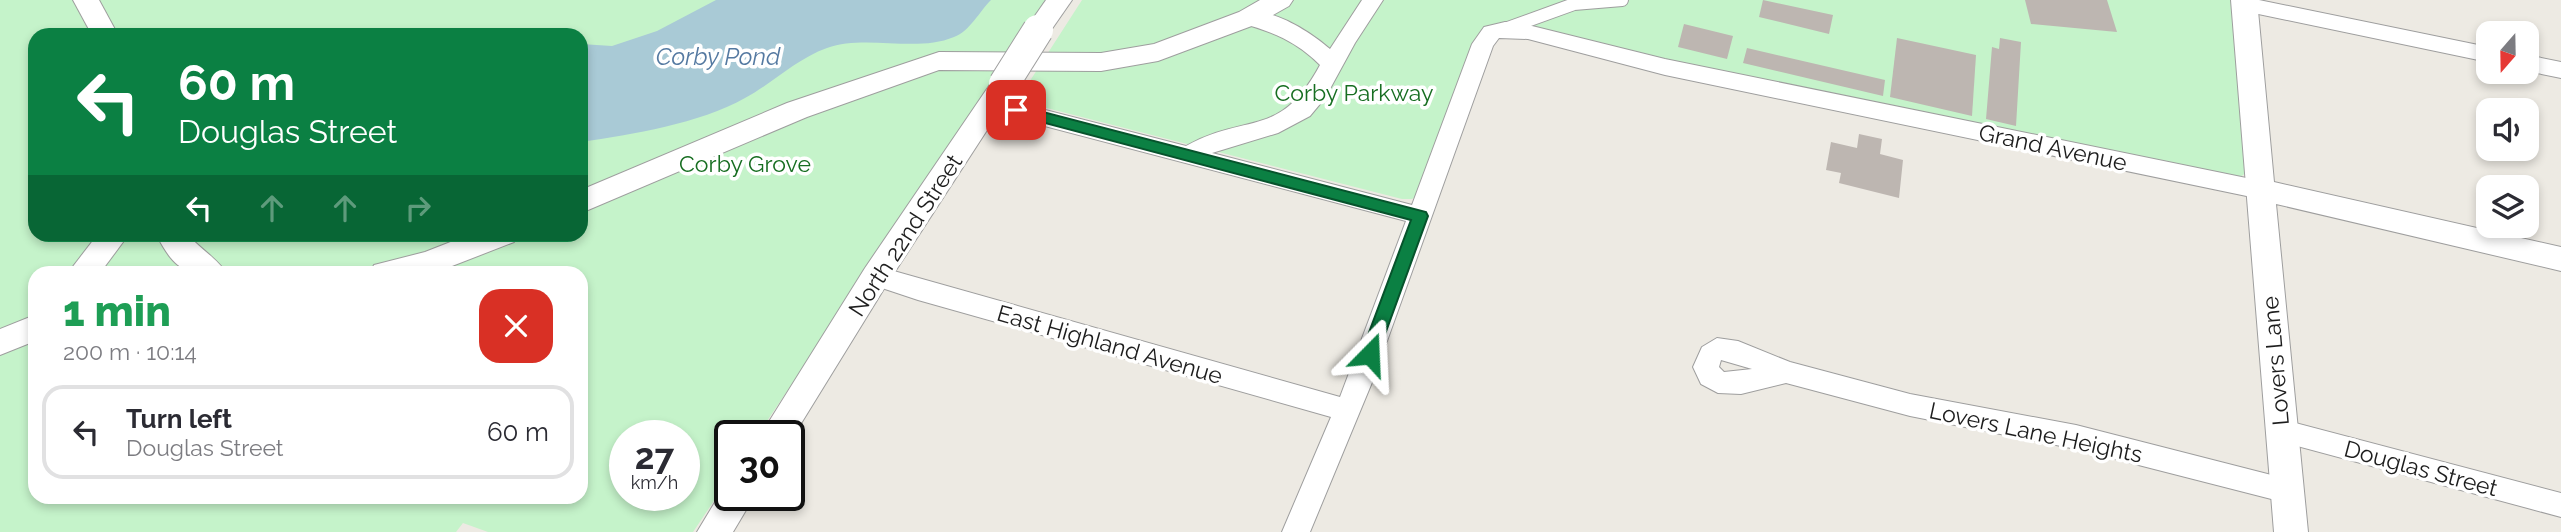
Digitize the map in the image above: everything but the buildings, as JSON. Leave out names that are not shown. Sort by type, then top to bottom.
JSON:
[{"type":"street","points":[[86,0],[100,28]]},
{"type":"street","name":"North 22nd Street","points":[[786,420],[876,276],[1059,0]]},
{"type":"street","points":[[588,199],[797,110],[939,61],[1101,62],[1158,52],[1248,18],[1279,0]]},
{"type":"street","points":[[1190,155],[1205,144],[1272,127],[1294,116],[1311,102],[1356,22],[1373,0]]},
{"type":"street","points":[[2244,2],[2476,52]]},
{"type":"street","name":"Lovers Lane","points":[[2244,2],[2291,532]]},
{"type":"street","points":[[1248,18],[1293,30],[1332,64]]},
{"type":"street","points":[[1296,532],[1365,367],[1483,44],[1492,32],[1505,29]]},
{"type":"street","name":"Grand Avenue","points":[[1505,29],[1545,36],[1665,67],[2261,190],[2561,260]]},
{"type":"street","points":[[2539,65],[2561,70]]},
{"type":"street","points":[[997,94],[1190,155],[1420,216]]},
{"type":"street","points":[[89,266],[108,242]]},
{"type":"street","points":[[176,242],[190,259],[200,266]]},
{"type":"street","points":[[416,266],[483,242]]},
{"type":"street","name":"East Highland Avenue","points":[[876,276],[1345,410]]},
{"type":"street","points":[[14,336],[28,323]]},
{"type":"street","name":"Lovers Lane Heights","points":[[1786,372],[1910,405],[2076,437],[2287,491]]},
{"type":"street","name":"Douglas Street","points":[[2280,431],[2561,505]]},
{"type":"street","points":[[718,531],[729,511]]},
{"type":"lane","points":[[1505,29],[1574,4],[1622,0]]},
{"type":"green space","name":"Corby Grove","points":[[0,0],[1049,0],[768,420],[714,420],[714,501],[693,532],[488,532],[463,523],[456,532],[0,532]]},
{"type":"green space","name":"Corby Parkway","points":[[1082,0],[2233,0],[2247,172],[2239,178],[1653,58],[1519,23],[1506,23],[1488,27],[1474,40],[1418,195],[1412,199],[1402,199],[1027,103],[1022,98],[1026,87]]},
{"type":"water","name":"Corby Pond","points":[[716,0],[991,0],[970,26],[954,37],[924,43],[858,43],[827,48],[805,58],[745,98],[707,115],[665,127],[588,141],[588,44],[612,46],[657,31]]},
{"type":"route","points":[[1016,110],[1420,216],[1370,354]]}]
